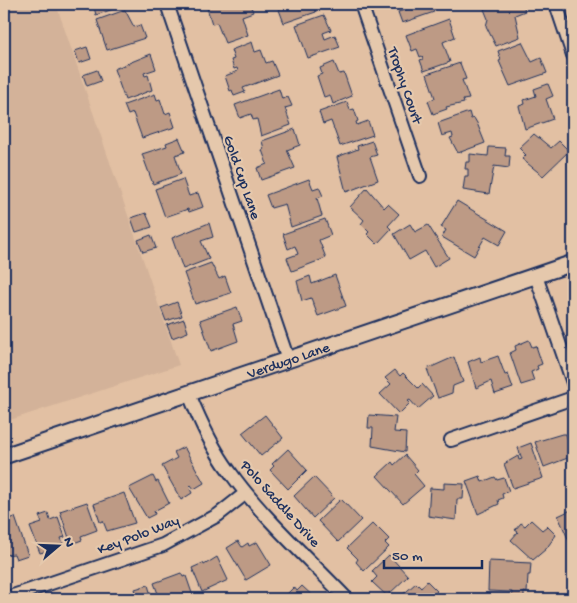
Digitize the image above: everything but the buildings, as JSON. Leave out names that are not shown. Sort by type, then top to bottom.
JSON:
[{"type":"street","name":"Gold Cup Lane","points":[[167,4],[288,360]]},
{"type":"street","name":"Trophy Court","points":[[361,4],[420,176]]},
{"type":"street","points":[[556,4],[573,55]]},
{"type":"street","name":"Verdugo Lane","points":[[4,456],[573,263]]},
{"type":"street","points":[[536,276],[573,383]]},
{"type":"street","name":"Polo Saddle Drive","points":[[189,394],[213,447],[246,493],[347,599]]},
{"type":"street","points":[[451,440],[573,398]]},
{"type":"street","name":"Key Polo Way","points":[[4,599],[163,545],[218,516],[246,493]]},
{"type":"shaded area","points":[[4,4],[56,4],[179,365],[4,422]]}]
